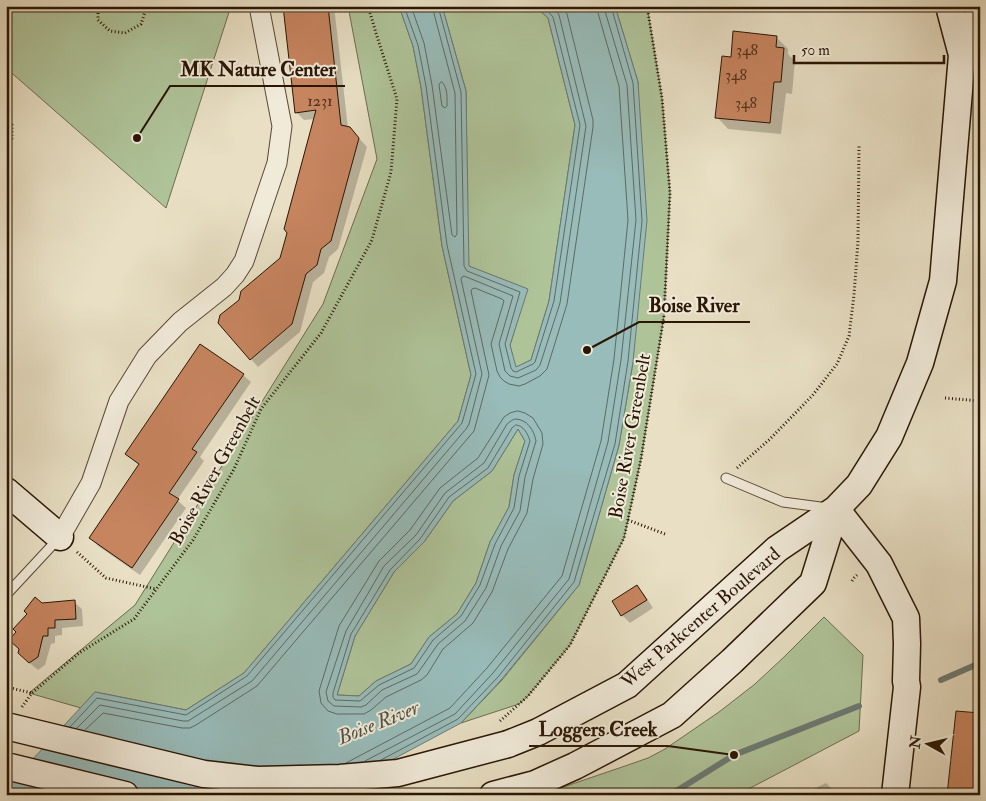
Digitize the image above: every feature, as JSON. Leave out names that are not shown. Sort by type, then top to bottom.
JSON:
[{"type":"main road","name":"West Parkcenter Boulevard","points":[[949,6],[971,56]]},
{"type":"main road","name":"West Parkcenter Boulevard","points":[[11,720],[204,774],[258,780],[340,778],[398,773],[502,734],[538,732],[627,685],[777,549],[836,509],[859,485],[889,437],[920,363],[942,282],[971,56],[980,9]]},
{"type":"main road","points":[[6,491],[60,537]]},
{"type":"main road","points":[[836,509],[879,564],[906,618],[907,688],[895,795]]},
{"type":"main road","name":"West Parkcenter Boulevard","points":[[493,795],[535,784],[575,766],[672,715],[732,661],[813,583],[836,509]]},
{"type":"main road","points":[[6,766],[125,795]]},
{"type":"street","points":[[60,537],[91,483],[120,401],[147,356],[180,322],[224,287],[236,275],[244,261],[278,163],[282,126],[259,6]]},
{"type":"lane","points":[[726,478],[783,502],[836,509]]},
{"type":"lane","points":[[6,595],[60,537]]},
{"type":"path","points":[[98,6],[98,20],[110,31],[125,33],[141,24],[147,6]]},
{"type":"path","name":"Boise River Greenbelt","points":[[11,720],[32,693],[79,652],[134,619],[193,540],[234,469],[261,409],[321,333],[372,240],[391,172],[397,99],[368,6]]},
{"type":"path","name":"Boise River Greenbelt","points":[[502,734],[528,696],[570,645],[624,538],[641,459],[664,316],[670,193],[662,98],[647,6]]},
{"type":"path","points":[[6,68],[9,78],[6,80]]},
{"type":"path","points":[[6,120],[12,126],[12,140],[6,148]]},
{"type":"path","points":[[726,478],[770,439],[812,396],[837,364],[849,336],[858,241],[859,144]]},
{"type":"path","points":[[945,398],[980,401]]},
{"type":"path","points":[[628,520],[665,534]]},
{"type":"path","points":[[60,537],[106,578],[156,589]]},
{"type":"path","points":[[852,581],[857,575]]},
{"type":"path","points":[[6,687],[32,693]]},
{"type":"green space","points":[[6,6],[231,6],[166,208],[6,68]]},
{"type":"green space","points":[[348,6],[399,6],[413,46],[421,87],[442,246],[471,375],[458,421],[244,673],[186,710],[95,692],[81,708],[29,693],[135,605],[323,304],[377,159]]},
{"type":"green space","points":[[442,6],[535,6],[548,18],[575,125],[549,301],[531,360],[515,368],[510,345],[527,289],[468,266],[466,91]]},
{"type":"green space","points":[[615,6],[647,6],[662,98],[670,193],[664,316],[641,459],[624,538],[570,645],[528,696],[519,704],[461,723],[502,680],[579,585],[619,445],[633,362],[638,82]]},
{"type":"green space","points":[[518,429],[525,441],[514,475],[509,507],[490,542],[476,583],[457,614],[429,637],[411,664],[376,681],[359,696],[337,695],[355,636],[394,572],[424,542],[453,501],[492,471]]},
{"type":"green space","points":[[824,617],[863,655],[859,731],[737,795],[540,795],[648,758],[665,749],[719,712],[755,684]]},
{"type":"water","points":[[399,6],[442,6],[466,91],[469,266],[528,289],[510,345],[516,367],[531,360],[549,301],[575,125],[548,18],[535,6],[615,6],[638,82],[647,220],[633,362],[619,445],[579,585],[501,680],[461,723],[326,795],[6,795],[6,788],[95,692],[186,710],[244,673],[458,421],[471,375],[442,246],[421,87],[413,46]],"holes":[[[518,429],[525,441],[514,475],[509,507],[490,542],[476,583],[457,614],[429,637],[411,664],[376,681],[359,696],[337,695],[355,636],[394,572],[424,542],[453,501],[492,471]]]},
{"type":"building","points":[[283,6],[328,6],[341,125],[350,127],[359,138],[331,241],[321,249],[317,265],[306,274],[292,324],[250,360],[218,323],[220,315],[239,300],[241,291],[280,258],[287,233],[284,229],[316,110],[295,113]]},
{"type":"building","points":[[733,31],[777,36],[776,47],[784,48],[781,82],[774,82],[770,123],[715,118],[722,56],[731,57]]},
{"type":"building","points":[[200,344],[244,374],[192,449],[197,452],[169,493],[179,499],[132,568],[89,538],[139,464],[125,454]]},
{"type":"building","points":[[637,585],[647,600],[621,616],[612,601]]},
{"type":"building","points":[[35,597],[42,603],[75,600],[76,619],[55,620],[55,628],[48,628],[48,636],[43,636],[38,657],[29,663],[18,653],[19,649],[9,640],[16,632],[13,629],[27,614],[24,611]]},
{"type":"building","points":[[956,711],[980,713],[980,795],[947,795]]},
{"type":"waterway","points":[[941,680],[980,663]]},
{"type":"waterway","points":[[670,795],[734,755],[859,706]]},
{"type":"place","name":"MK Nature Center","points":[[137,138]]},
{"type":"place","name":"Boise River","points":[[587,350]]},
{"type":"place","name":"Loggers Creek","points":[[734,755]]}]
